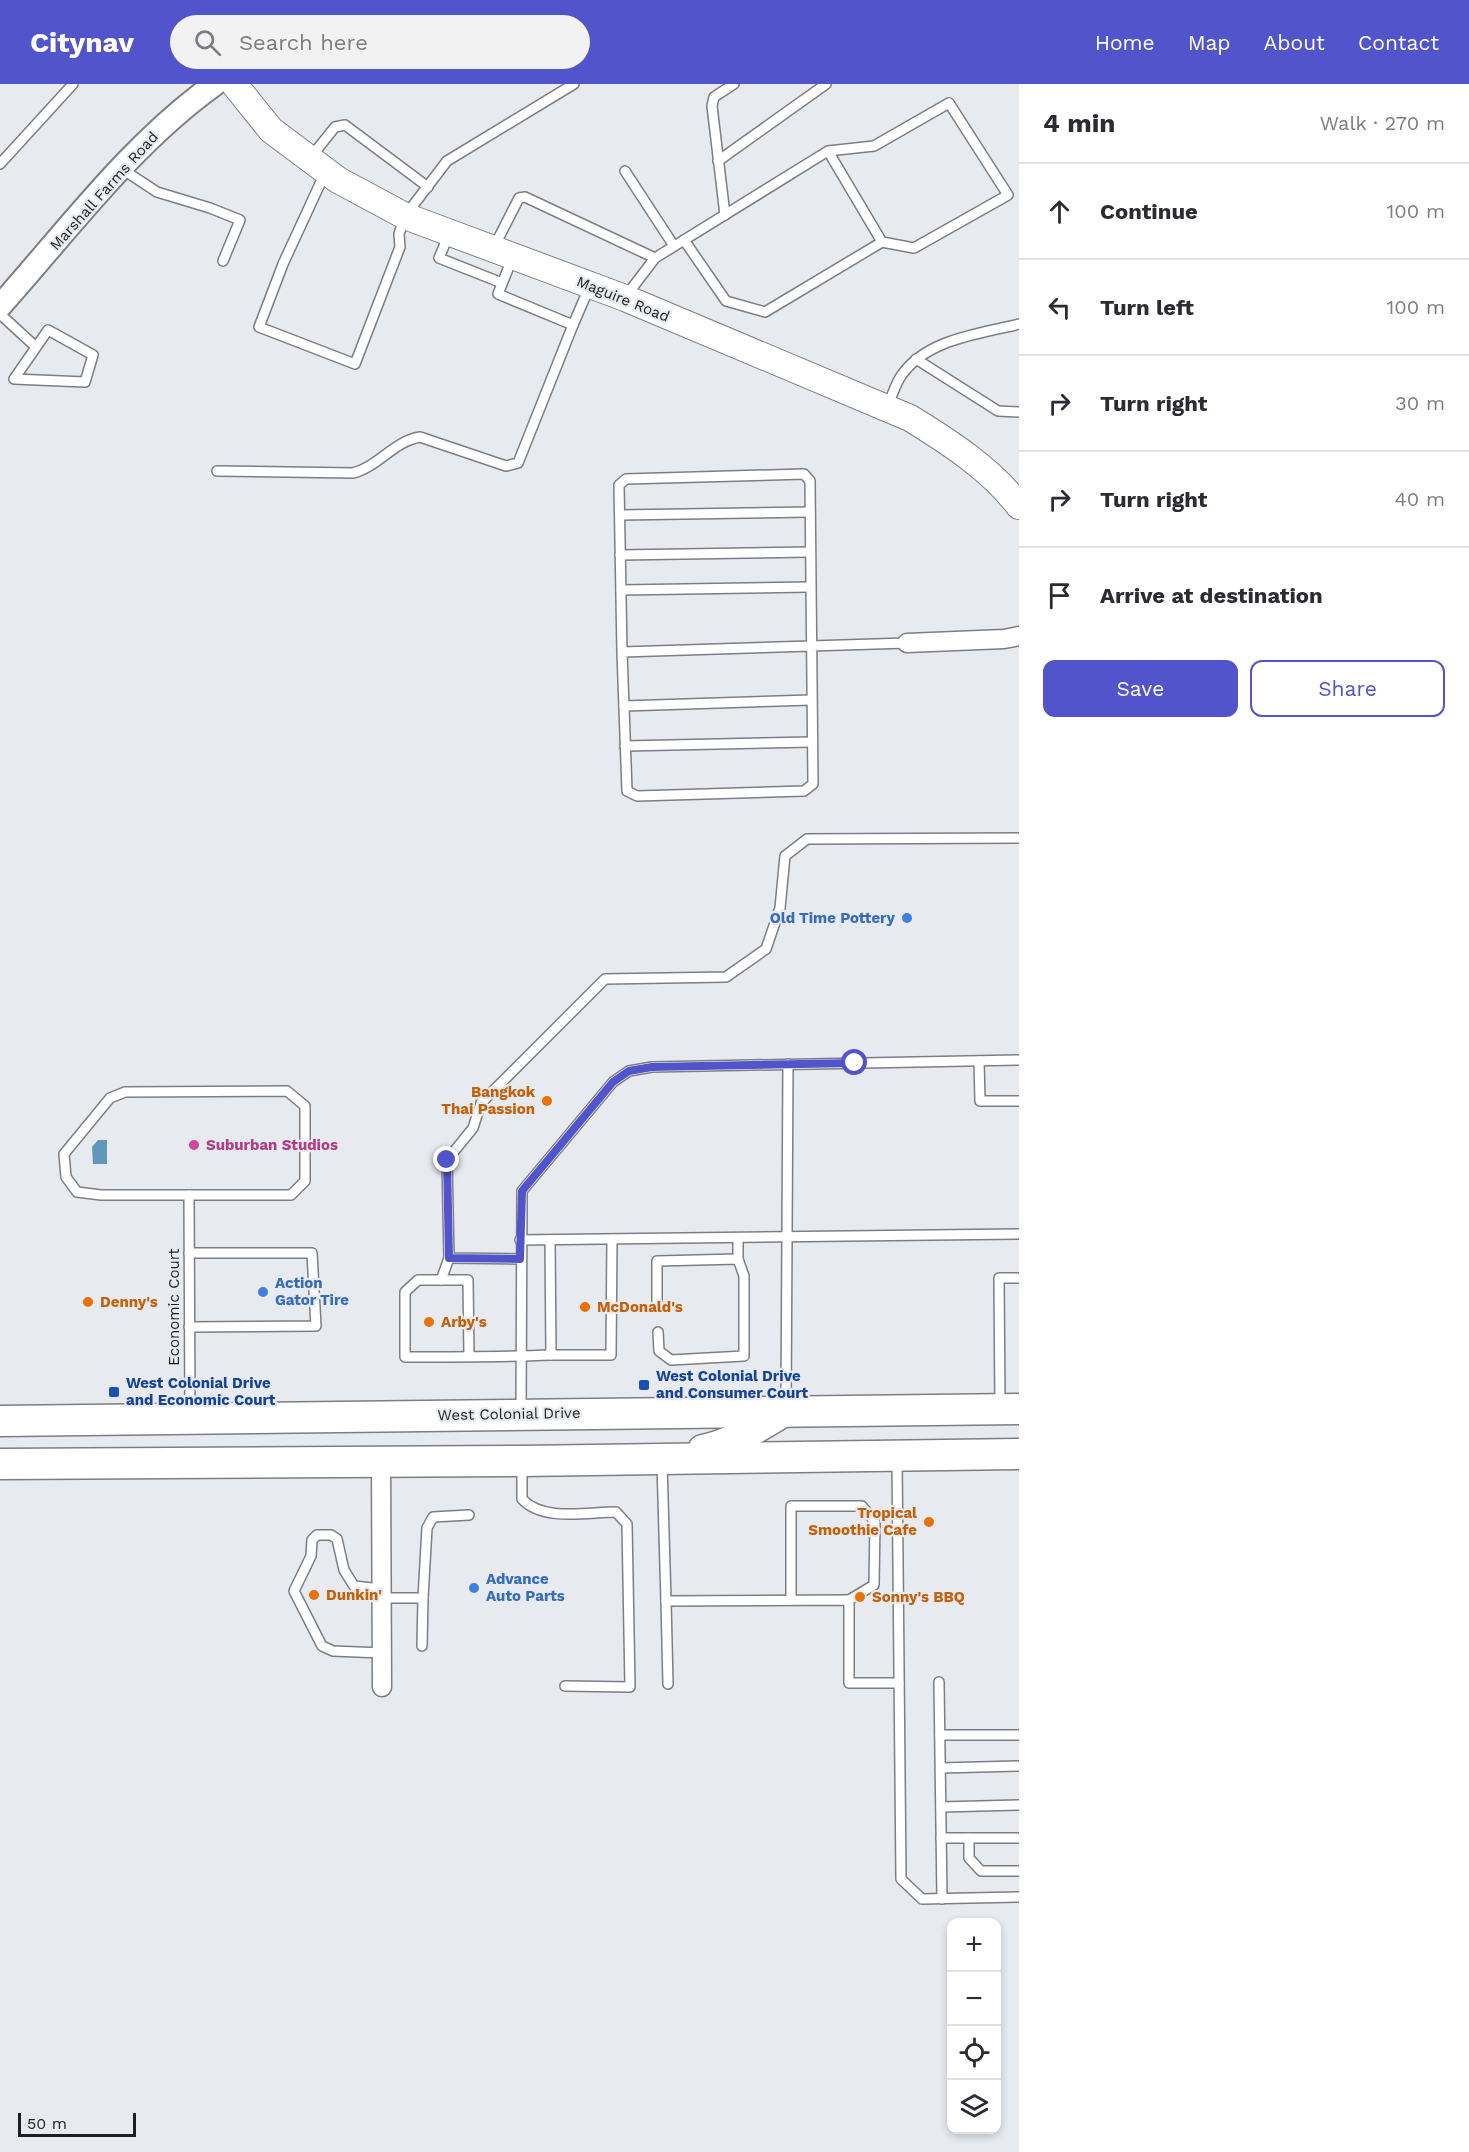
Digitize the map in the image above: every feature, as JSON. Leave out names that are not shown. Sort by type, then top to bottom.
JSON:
[{"type":"highway","name":"West Colonial Drive","points":[[0,1421],[1009,1409]]},
{"type":"highway","points":[[661,1459],[718,1447],[786,1410]]},
{"type":"highway","points":[[190,1418],[191,1463]]},
{"type":"highway","points":[[0,1464],[522,1461],[1019,1454]]},
{"type":"main road","name":"Maguire Road","points":[[234,84],[271,130],[318,165],[405,216],[625,298],[910,418],[945,439],[980,466],[1019,506]]},
{"type":"street","name":"Marshall Farms Road","points":[[0,306],[122,169],[182,107],[215,84]]},
{"type":"street","points":[[907,643],[1004,639],[1019,636]]},
{"type":"street","points":[[381,1462],[382,1687]]},
{"type":"lane","points":[[0,164],[73,84]]},
{"type":"lane","points":[[428,187],[345,126],[335,127],[318,165],[259,327],[355,364],[400,247],[399,234],[405,216],[428,187],[447,161],[574,84]]},
{"type":"lane","points":[[725,215],[712,106],[714,97],[734,84]]},
{"type":"lane","points":[[718,161],[826,84]]},
{"type":"lane","points":[[625,298],[655,258],[674,246],[828,152],[874,146],[949,103],[1008,195],[914,248],[882,242],[765,312],[726,301],[684,240]]},
{"type":"lane","points":[[828,152],[882,242]]},
{"type":"lane","points":[[122,169],[157,192],[240,220],[223,261]]},
{"type":"lane","points":[[626,171],[674,246]]},
{"type":"lane","points":[[573,325],[498,294],[502,283],[503,253],[519,198],[525,197],[655,258]]},
{"type":"lane","points":[[449,232],[439,258],[502,283]]},
{"type":"lane","points":[[217,471],[353,473],[367,470],[409,439],[420,437],[506,466],[518,463],[590,285]]},
{"type":"lane","points":[[0,314],[36,347]]},
{"type":"lane","points":[[886,408],[901,376],[916,359],[936,346],[1019,324]]},
{"type":"lane","points":[[48,330],[93,355],[85,382],[14,379],[36,347],[48,330]]},
{"type":"lane","points":[[916,359],[998,411],[1019,412]]},
{"type":"lane","points":[[804,474],[810,481],[813,784],[804,791],[637,796],[627,791],[620,515],[619,485],[626,479],[804,474]]},
{"type":"lane","points":[[620,515],[810,513]]},
{"type":"lane","points":[[620,555],[810,552]]},
{"type":"lane","points":[[621,590],[810,587]]},
{"type":"lane","points":[[622,652],[907,643]]},
{"type":"lane","points":[[624,706],[811,700]]},
{"type":"lane","points":[[626,746],[812,742]]},
{"type":"lane","points":[[441,1280],[449,1258],[447,1160],[473,1128],[481,1103],[605,980],[726,977],[766,949],[780,908],[785,856],[807,839],[1019,838]]},
{"type":"lane","points":[[521,1414],[520,1201],[526,1184],[613,1082],[629,1071],[652,1067],[1019,1060]]},
{"type":"lane","points":[[980,1061],[980,1101],[1019,1101]]},
{"type":"lane","points":[[786,1410],[789,1064]]},
{"type":"lane","points":[[287,1091],[305,1106],[305,1181],[291,1195],[189,1196],[101,1195],[77,1192],[66,1177],[64,1154],[110,1098],[125,1092],[287,1091]]},
{"type":"lane","name":"Economic Court","points":[[189,1196],[190,1418]]},
{"type":"lane","points":[[520,1240],[1019,1234]]},
{"type":"lane","points":[[658,1332],[659,1351],[671,1360],[744,1356],[744,1276],[738,1259],[738,1238]]},
{"type":"lane","points":[[469,1357],[468,1280],[418,1280],[405,1293],[405,1357],[469,1357],[611,1355],[612,1239]]},
{"type":"lane","points":[[550,1240],[551,1355]]},
{"type":"lane","points":[[189,1253],[312,1253],[316,1326],[189,1327]]},
{"type":"lane","points":[[449,1258],[520,1259]]},
{"type":"lane","points":[[657,1302],[657,1261],[738,1259]]},
{"type":"lane","points":[[1009,1409],[999,1278],[1019,1278]]},
{"type":"lane","points":[[897,1455],[901,1879],[922,1899],[1019,1897]]},
{"type":"lane","points":[[661,1459],[668,1684]]},
{"type":"lane","points":[[522,1461],[522,1499],[531,1509],[546,1513],[616,1512],[627,1524],[630,1687],[565,1686]]},
{"type":"lane","points":[[666,1601],[849,1600],[874,1585],[875,1522],[862,1506],[791,1506],[791,1600]]},
{"type":"lane","points":[[422,1646],[427,1528],[433,1517],[469,1515]]},
{"type":"lane","points":[[382,1653],[333,1652],[322,1646],[294,1591],[311,1556],[312,1540],[317,1534],[331,1535],[337,1539],[344,1570],[354,1586],[381,1594],[423,1599]]},
{"type":"lane","points":[[849,1600],[849,1683],[899,1683]]},
{"type":"lane","points":[[939,1682],[942,1899]]},
{"type":"lane","points":[[940,1735],[1019,1735]]},
{"type":"lane","points":[[940,1768],[1019,1766]]},
{"type":"lane","points":[[941,1807],[1019,1805]]},
{"type":"lane","points":[[941,1838],[1019,1838]]},
{"type":"lane","points":[[969,1838],[969,1858],[981,1871],[1019,1871]]},
{"type":"water","points":[[98,1140],[107,1140],[107,1164],[93,1164],[92,1147]]},
{"type":"place","name":"Old Time Pottery","points":[[907,918]]},
{"type":"place","name":"Bangkok Thai Passion","points":[[547,1101]]},
{"type":"place","name":"Suburban Studios","points":[[194,1145]]},
{"type":"place","name":"Action Gator Tire","points":[[263,1292]]},
{"type":"place","name":"Denny's","points":[[88,1302]]},
{"type":"place","name":"McDonald's","points":[[585,1307]]},
{"type":"place","name":"Arby's","points":[[429,1322]]},
{"type":"place","name":"West Colonial Drive and Consumer Court","points":[[644,1385]]},
{"type":"place","name":"West Colonial Drive and Economic Court","points":[[114,1392]]},
{"type":"place","name":"Tropical Smoothie Cafe","points":[[929,1522]]},
{"type":"place","name":"Advance Auto Parts","points":[[474,1588]]},
{"type":"place","name":"Dunkin'","points":[[314,1595]]},
{"type":"place","name":"Sonny's BBQ","points":[[860,1597]]},
{"type":"route","points":[[447,1160],[449,1258],[520,1259],[520,1201],[526,1184],[613,1082],[629,1071],[652,1067],[855,1063]]}]
